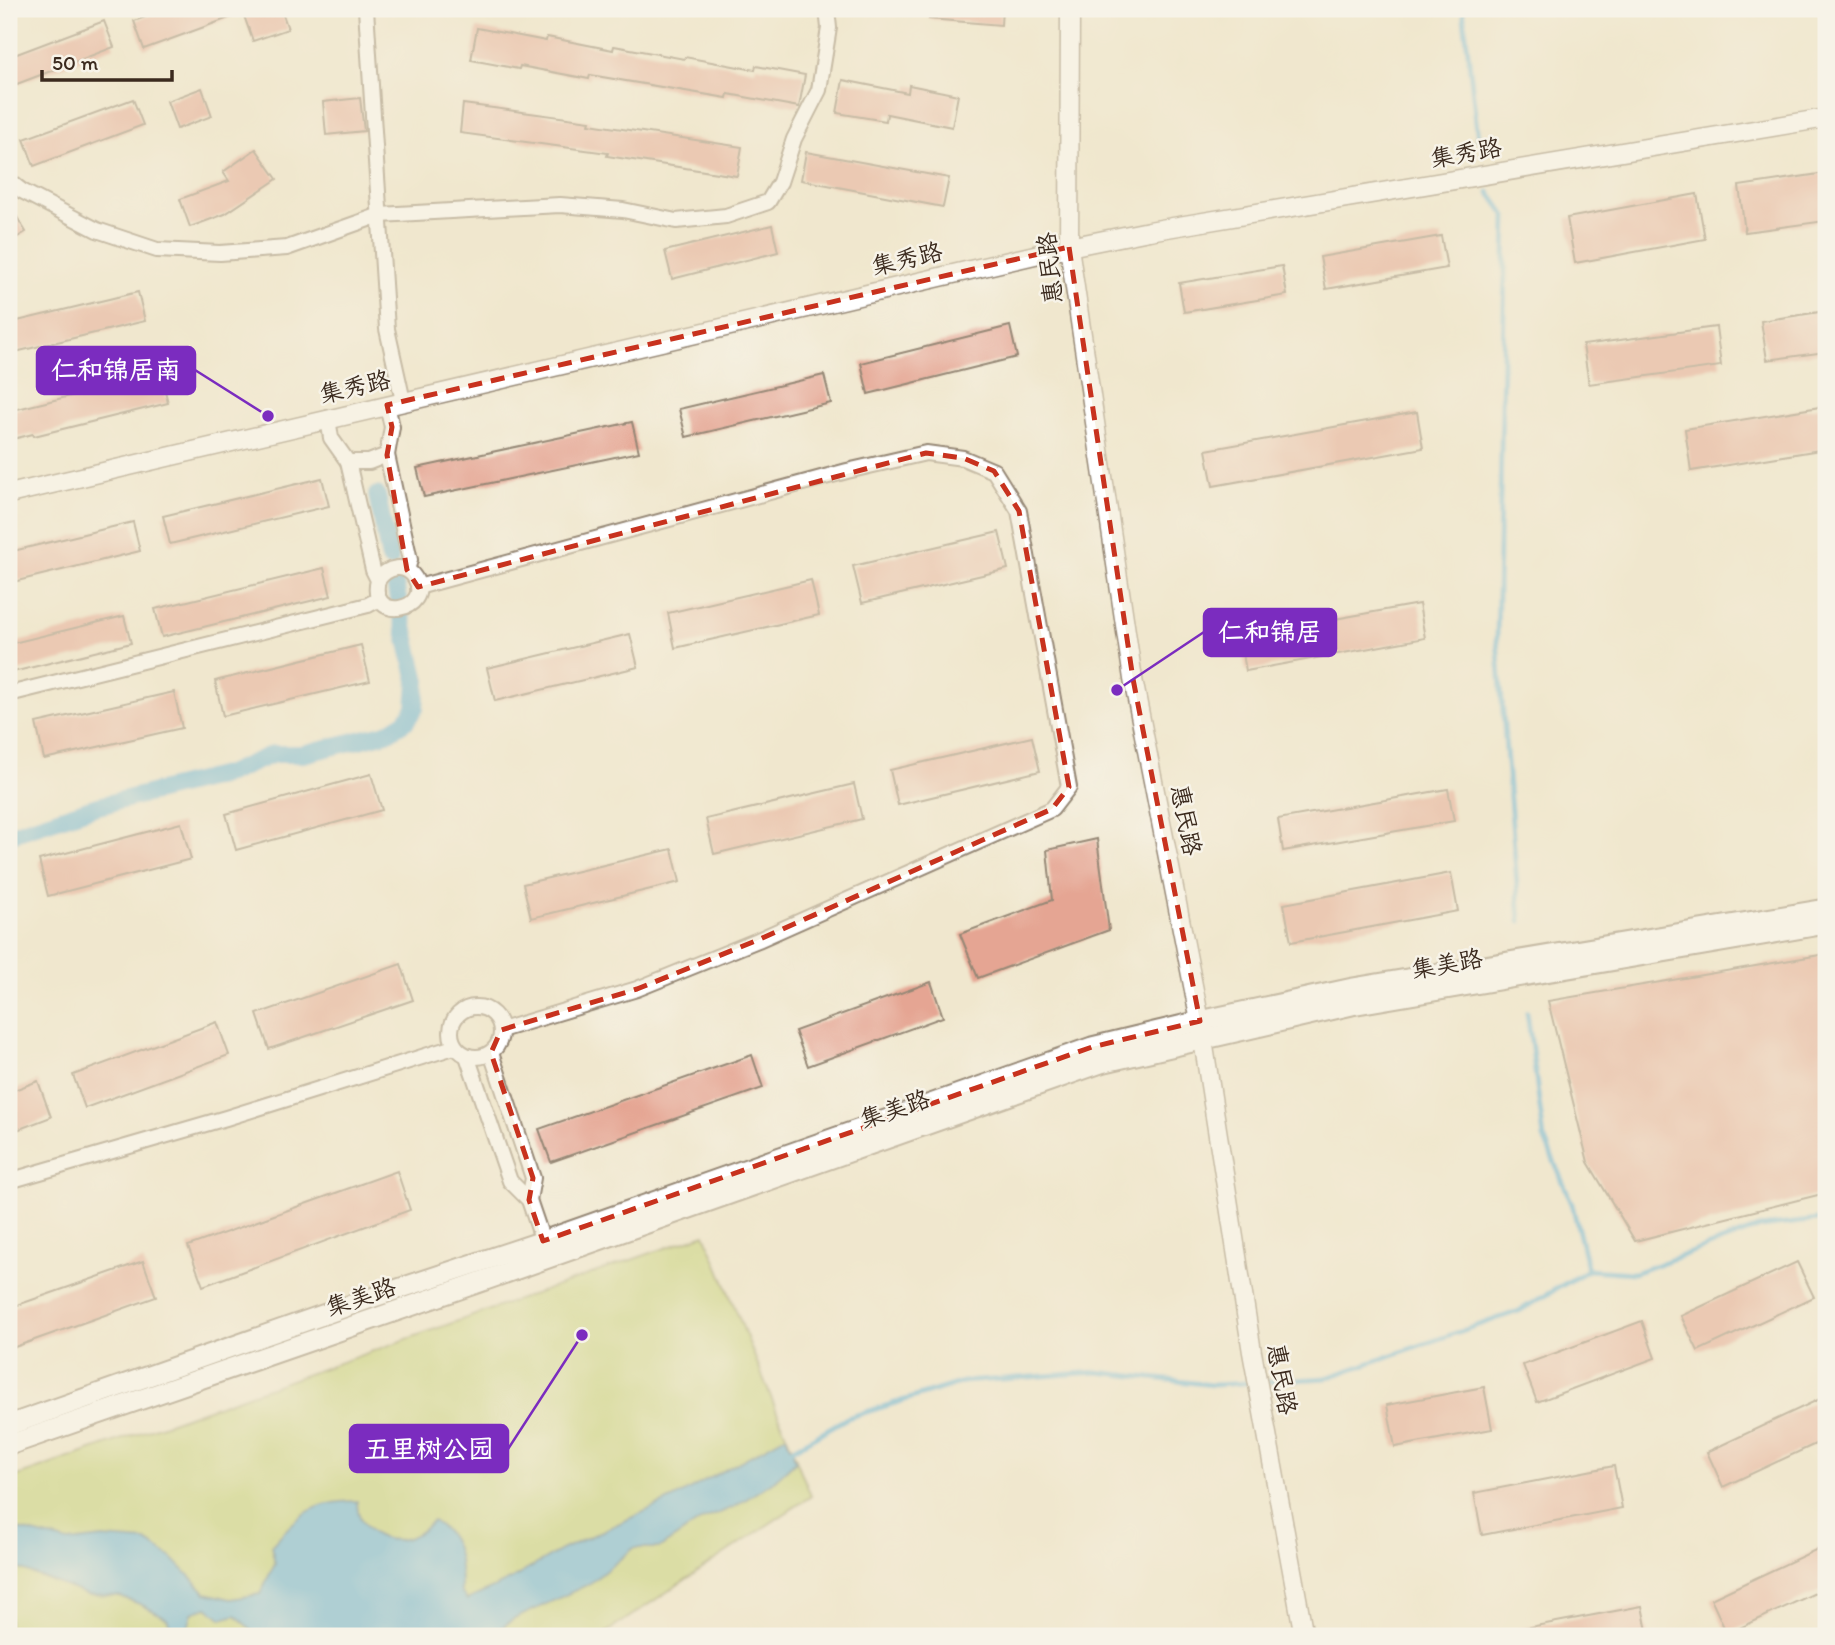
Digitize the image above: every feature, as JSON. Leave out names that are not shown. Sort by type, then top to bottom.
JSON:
[{"type":"main road","name":"集美路","points":[[9,1445],[546,1249],[1200,1029],[1353,988],[1826,909]]},
{"type":"main road","name":"集美路","points":[[1200,1029],[1826,924]]},
{"type":"main road","name":"集美路","points":[[9,1426],[359,1303],[546,1249]]},
{"type":"street","points":[[366,9],[387,329],[395,403],[387,455],[410,560],[407,570]]},
{"type":"street","points":[[9,181],[22,191],[97,230],[157,250],[220,253],[288,248],[380,215],[560,205],[623,210],[676,221],[726,216],[768,202],[780,182],[794,139],[819,90],[829,28],[827,9]]},
{"type":"street","name":"惠民路","points":[[1070,9],[1069,247],[1133,679],[1200,1029],[1252,1352],[1304,1636]]},
{"type":"street","name":"集秀路","points":[[9,494],[1069,247],[1149,231],[1826,118]]},
{"type":"street","points":[[328,418],[331,438],[348,462],[373,570],[378,580]]},
{"type":"street","points":[[418,587],[847,471],[926,453],[963,458],[994,471],[1019,511],[1069,787],[1052,809],[758,940],[649,985],[501,1030]]},
{"type":"street","points":[[348,462],[369,462],[387,455]]},
{"type":"street","points":[[387,570],[407,570],[418,587],[414,600],[402,608],[389,607],[379,599],[378,580],[387,570]]},
{"type":"street","points":[[9,694],[368,605],[379,599]]},
{"type":"street","points":[[470,1007],[479,1007],[494,1015],[501,1030],[500,1039],[491,1053],[475,1058],[454,1047],[451,1039],[452,1023],[456,1016],[470,1007]]},
{"type":"street","points":[[9,1181],[226,1118],[454,1047]]},
{"type":"street","points":[[491,1053],[533,1178],[529,1200]]},
{"type":"street","points":[[467,1056],[510,1181],[529,1200],[546,1249]]},
{"type":"highlighted area","points":[[1069,247],[1133,679],[1200,1021],[1092,1047],[543,1241],[529,1200],[533,1178],[491,1053],[501,1030],[637,989],[758,940],[1052,809],[1069,787],[1019,511],[994,471],[963,458],[926,453],[418,587],[407,570],[387,455],[392,427],[387,405]]},
{"type":"green space","points":[[705,1234],[811,1496],[601,1636],[9,1636],[9,1479]]},
{"type":"water","points":[[786,1436],[796,1461],[774,1481],[734,1507],[702,1520],[660,1548],[634,1548],[589,1584],[512,1620],[491,1636],[257,1636],[236,1615],[222,1619],[207,1607],[192,1613],[188,1636],[174,1636],[167,1618],[142,1605],[119,1596],[88,1595],[9,1565],[9,1527],[69,1542],[103,1538],[146,1541],[172,1558],[206,1593],[231,1599],[260,1594],[275,1563],[271,1546],[290,1525],[318,1507],[357,1501],[365,1525],[377,1536],[385,1539],[407,1538],[433,1521],[442,1527],[454,1543],[461,1592],[467,1600],[508,1581],[561,1550],[674,1498]]},
{"type":"building","points":[[167,9],[248,11],[144,49],[134,21]]},
{"type":"building","points":[[256,9],[281,9],[288,29],[253,41],[243,13]]},
{"type":"building","points":[[929,9],[1002,9],[1001,25],[929,19]]},
{"type":"building","points":[[104,21],[114,47],[9,87],[9,57]]},
{"type":"building","points":[[477,28],[546,41],[547,37],[613,50],[614,46],[755,70],[756,66],[805,75],[799,107],[728,94],[727,98],[590,75],[589,79],[471,60]]},
{"type":"building","points":[[843,80],[908,93],[909,85],[958,95],[952,127],[887,114],[886,121],[837,113]]},
{"type":"building","points":[[202,88],[212,116],[177,129],[167,101]]},
{"type":"building","points":[[360,98],[364,131],[326,135],[323,102]]},
{"type":"building","points":[[133,99],[143,125],[34,166],[24,139]]},
{"type":"building","points":[[463,104],[590,121],[589,124],[742,147],[737,176],[607,156],[608,153],[460,133]]},
{"type":"building","points":[[256,149],[277,179],[225,214],[190,227],[180,199],[229,181],[223,172]]},
{"type":"building","points":[[806,152],[949,178],[943,207],[801,180]]},
{"type":"building","points":[[1826,173],[1826,221],[1745,232],[1739,186]]},
{"type":"building","points":[[1697,194],[1705,239],[1575,263],[1567,218]]},
{"type":"building","points":[[9,204],[26,232],[9,242]]},
{"type":"building","points":[[772,225],[778,252],[672,279],[665,251]]},
{"type":"building","points":[[1441,236],[1447,268],[1326,289],[1320,257]]},
{"type":"building","points":[[1282,266],[1287,295],[1184,312],[1179,283]]},
{"type":"building","points":[[138,292],[145,321],[11,353],[9,323]]},
{"type":"building","points":[[1826,311],[1826,352],[1767,360],[1761,321]]},
{"type":"building","points":[[1010,326],[1017,357],[868,394],[861,363]]},
{"type":"building","points":[[1716,327],[1721,366],[1589,384],[1583,345]]},
{"type":"building","points":[[161,374],[168,403],[9,440],[9,411]]},
{"type":"building","points":[[824,375],[831,403],[686,437],[679,409]]},
{"type":"building","points":[[1826,406],[1826,449],[1691,471],[1685,429]]},
{"type":"building","points":[[1417,412],[1423,448],[1213,486],[1206,450]]},
{"type":"building","points":[[632,422],[639,452],[424,497],[417,468]]},
{"type":"building","points":[[322,478],[329,506],[170,544],[163,516]]},
{"type":"building","points":[[133,522],[140,551],[9,583],[9,552]]},
{"type":"building","points":[[999,532],[1008,569],[862,603],[853,566]]},
{"type":"building","points":[[324,568],[331,596],[162,637],[155,609]]},
{"type":"building","points":[[811,580],[819,615],[675,648],[668,613]]},
{"type":"building","points":[[1419,604],[1425,638],[1246,671],[1240,636]]},
{"type":"building","points":[[124,616],[131,643],[9,673],[9,644]]},
{"type":"building","points":[[630,634],[638,667],[495,701],[487,668]]},
{"type":"building","points":[[361,645],[370,681],[223,716],[215,681]]},
{"type":"building","points":[[174,692],[182,728],[44,759],[36,723]]},
{"type":"building","points":[[1032,737],[1040,771],[898,805],[890,770]]},
{"type":"building","points":[[371,774],[382,810],[236,850],[226,814]]},
{"type":"building","points":[[854,784],[862,819],[714,854],[706,819]]},
{"type":"building","points":[[1448,789],[1454,821],[1283,851],[1278,819]]},
{"type":"building","points":[[181,823],[191,859],[48,896],[39,860]]},
{"type":"building","points":[[1097,839],[1109,930],[978,978],[960,934],[1052,900],[1047,850]]},
{"type":"building","points":[[672,849],[680,882],[531,918],[523,884]]},
{"type":"building","points":[[1451,873],[1458,911],[1291,942],[1284,904]]},
{"type":"building","points":[[1826,954],[1826,1193],[1635,1241],[1588,1162],[1548,1001]]},
{"type":"building","points":[[401,964],[413,1000],[269,1049],[257,1014]]},
{"type":"building","points":[[931,982],[943,1017],[808,1066],[795,1031]]},
{"type":"building","points":[[217,1022],[229,1055],[85,1108],[73,1075]]},
{"type":"building","points":[[752,1055],[763,1088],[551,1162],[539,1129]]},
{"type":"building","points":[[38,1081],[51,1117],[9,1133],[9,1092]]},
{"type":"building","points":[[397,1171],[410,1210],[203,1286],[188,1246]]},
{"type":"building","points":[[143,1261],[156,1297],[9,1349],[9,1308]]},
{"type":"building","points":[[1797,1262],[1814,1297],[1698,1351],[1681,1316]]},
{"type":"building","points":[[1642,1321],[1655,1358],[1537,1402],[1523,1365]]},
{"type":"building","points":[[1484,1387],[1492,1429],[1395,1447],[1387,1405]]},
{"type":"building","points":[[1826,1396],[1826,1439],[1723,1487],[1707,1452]]},
{"type":"building","points":[[1614,1466],[1622,1508],[1482,1535],[1474,1493]]},
{"type":"building","points":[[1826,1545],[1826,1588],[1727,1634],[1711,1599]]},
{"type":"building","points":[[1642,1606],[1648,1636],[1519,1636],[1519,1629]]},
{"type":"waterway","points":[[1463,9],[1478,139]]},
{"type":"waterway","points":[[1489,192],[1506,216],[1497,640],[1520,921]]},
{"type":"waterway","points":[[377,495],[390,559]]},
{"type":"waterway","points":[[394,578],[398,599]]},
{"type":"waterway","points":[[9,835],[94,807],[228,774],[273,754],[303,754],[387,733],[406,721],[415,708],[417,681],[402,618]]},
{"type":"waterway","points":[[1527,1012],[1544,1138],[1572,1204],[1588,1270]]},
{"type":"waterway","points":[[788,1452],[847,1418],[963,1382],[1097,1372],[1213,1385],[1326,1378],[1519,1311],[1588,1270],[1634,1273],[1761,1227],[1826,1219]]},
{"type":"place","name":"仁和锦居南","points":[[268,416]]},
{"type":"place","name":"仁和锦居","points":[[1117,690]]},
{"type":"place","name":"五里树公园","points":[[582,1335]]}]
